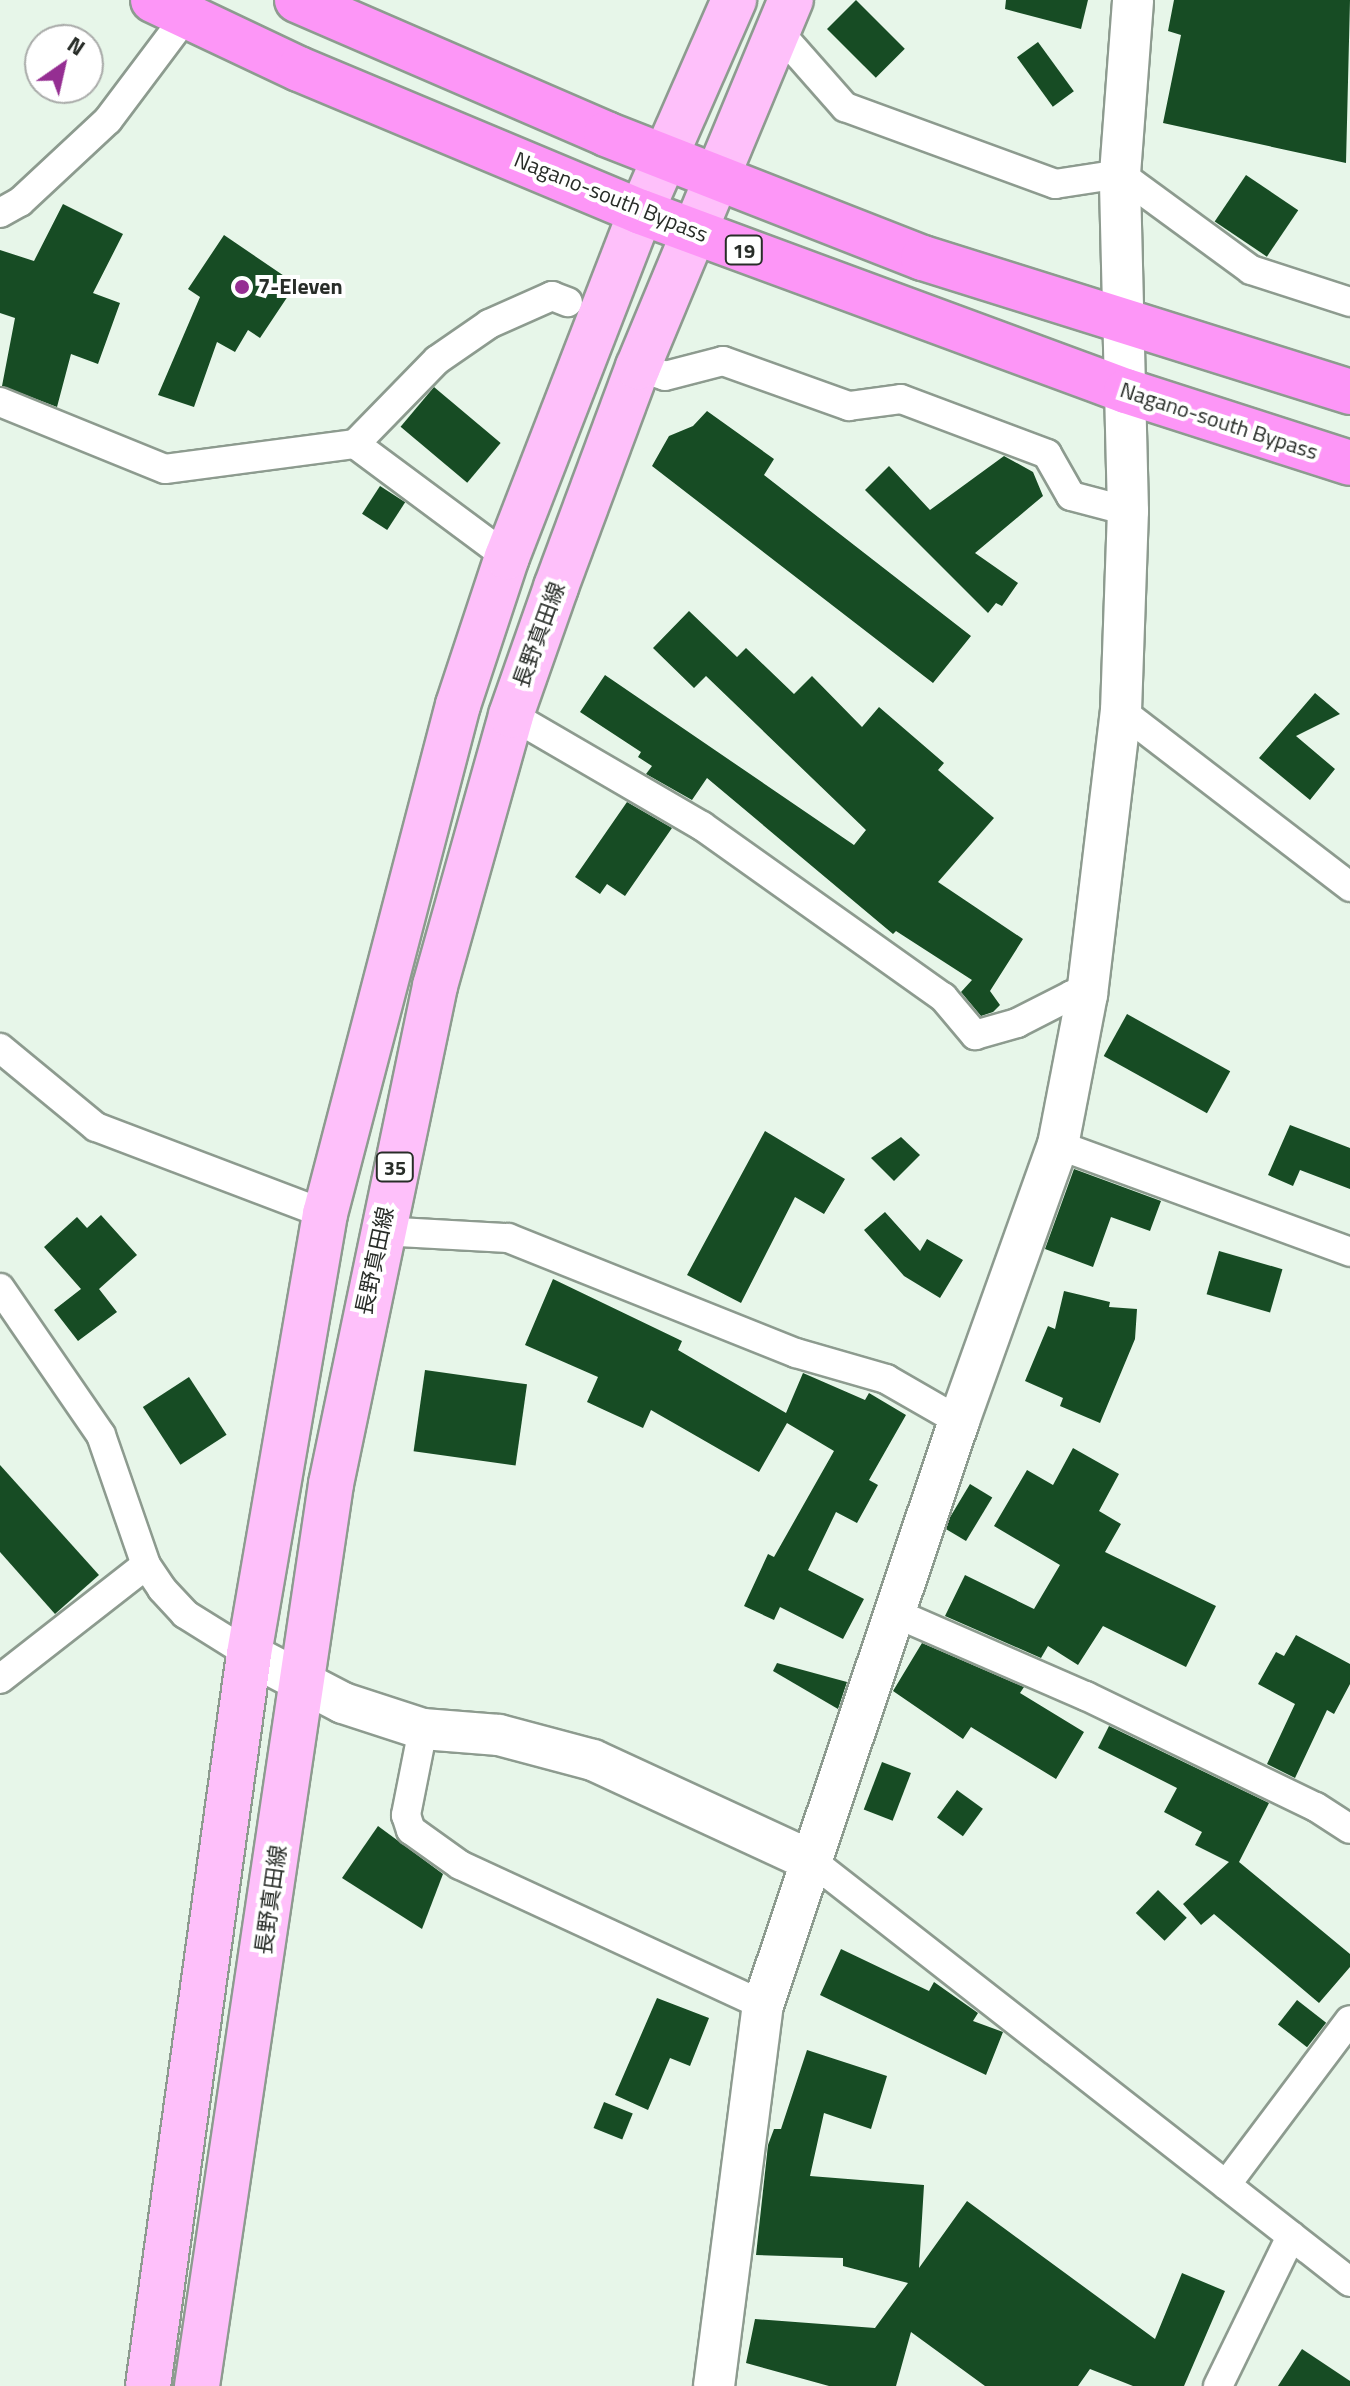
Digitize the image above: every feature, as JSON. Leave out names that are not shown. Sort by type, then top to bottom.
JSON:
[{"type":"highway","points":[[297,0],[664,157],[923,258],[1350,392]]},
{"type":"highway","name":"Nagano-south Bypass","points":[[170,8],[299,69],[641,212],[1126,391],[1350,463]]},
{"type":"main road","name":"35","points":[[148,2386],[249,1654],[325,1214],[458,705],[507,557],[641,212],[734,0]]},
{"type":"main road","name":"長野真田線","points":[[197,2386],[305,1684],[331,1484],[381,1231],[435,986],[511,715],[638,367],[697,232],[784,15]]},
{"type":"street","points":[[714,2386],[763,2005],[897,1614],[959,1421],[1058,1145],[1087,995],[1121,711],[1128,511],[1120,174],[1133,0]]},
{"type":"street","points":[[0,213],[20,202],[108,120],[170,8]]},
{"type":"street","points":[[784,15],[845,107],[1055,184],[1120,174],[1251,270],[1350,302]]},
{"type":"street","points":[[0,402],[165,469],[355,444],[437,360],[489,324],[552,296],[568,302]]},
{"type":"street","points":[[638,367],[665,376],[723,361],[849,406],[901,399],[1047,454],[1071,496],[1128,511]]},
{"type":"street","points":[[355,444],[507,557]]},
{"type":"street","points":[[1121,711],[1350,887]]},
{"type":"street","points":[[511,715],[727,844],[943,997],[975,1035],[1017,1023],[1072,995],[1087,995]]},
{"type":"street","points":[[0,1048],[96,1127],[325,1214]]},
{"type":"street","points":[[1058,1145],[1350,1252]]},
{"type":"street","points":[[381,1231],[508,1238],[796,1353],[886,1379],[959,1421]]},
{"type":"street","points":[[0,1288],[101,1435],[146,1565],[185,1614],[249,1654],[343,1703],[423,1729],[499,1735],[593,1760],[812,1861],[1350,2282]]},
{"type":"street","points":[[0,1679],[146,1565]]},
{"type":"street","points":[[897,1614],[1086,1696],[1316,1807],[1350,1829]]},
{"type":"street","points":[[423,1729],[406,1815],[411,1830],[460,1865],[763,2005]]},
{"type":"street","points":[[1226,2185],[1350,2020]]},
{"type":"street","points":[[1218,2386],[1291,2236]]},
{"type":"building","points":[[856,0],[905,49],[876,78],[827,29]]},
{"type":"building","points":[[1006,0],[1088,0],[1081,29],[1005,9]]},
{"type":"building","points":[[1174,0],[1350,0],[1346,163],[1163,123],[1181,35],[1168,31]]},
{"type":"building","points":[[1038,42],[1074,91],[1053,107],[1017,57]]},
{"type":"building","points":[[1246,175],[1298,210],[1267,257],[1215,221]]},
{"type":"building","points":[[63,204],[123,234],[93,293],[120,303],[98,364],[71,354],[57,407],[2,386],[15,318],[0,313],[0,250],[34,261]]},
{"type":"building","points":[[224,235],[296,284],[260,338],[248,330],[235,352],[217,342],[194,407],[158,395],[200,297],[188,289]]},
{"type":"building","points":[[434,387],[501,443],[467,483],[401,427]]},
{"type":"building","points":[[707,411],[774,459],[764,475],[971,636],[933,683],[652,466],[669,436],[693,426]]},
{"type":"building","points":[[1004,456],[1033,472],[1043,496],[975,553],[1018,583],[1002,606],[996,603],[988,613],[865,490],[889,466],[930,510]]},
{"type":"building","points":[[380,486],[405,502],[387,530],[362,514]]},
{"type":"building","points":[[689,611],[737,657],[746,648],[794,694],[812,676],[862,727],[879,707],[944,763],[938,770],[994,818],[938,882],[1023,939],[990,991],[1000,1005],[993,1012],[981,1016],[961,992],[972,980],[896,931],[893,934],[707,778],[692,800],[646,774],[652,766],[638,757],[641,752],[580,712],[605,675],[854,845],[866,830],[706,676],[694,688],[653,648]]},
{"type":"building","points":[[1315,693],[1340,714],[1296,736],[1335,769],[1310,800],[1259,758]]},
{"type":"building","points":[[627,802],[672,828],[625,896],[607,884],[600,894],[575,877]]},
{"type":"building","points":[[1127,1014],[1230,1071],[1207,1113],[1104,1056]]},
{"type":"building","points":[[1290,1125],[1350,1148],[1350,1189],[1300,1170],[1293,1186],[1268,1175]]},
{"type":"building","points":[[765,1131],[845,1179],[824,1214],[795,1197],[741,1303],[687,1275]]},
{"type":"building","points":[[901,1137],[920,1155],[894,1181],[871,1158]]},
{"type":"building","points":[[1074,1169],[1161,1201],[1150,1231],[1111,1217],[1093,1267],[1045,1249]]},
{"type":"building","points":[[885,1212],[920,1251],[927,1239],[963,1260],[940,1298],[904,1276],[864,1230]]},
{"type":"building","points":[[101,1215],[137,1255],[99,1289],[117,1312],[78,1341],[54,1310],[81,1289],[44,1247],[77,1217],[87,1228]]},
{"type":"building","points":[[1219,1251],[1282,1269],[1270,1312],[1207,1294]]},
{"type":"building","points":[[553,1279],[682,1341],[678,1350],[786,1413],[803,1373],[865,1400],[869,1393],[906,1415],[869,1480],[878,1485],[857,1523],[836,1512],[808,1570],[864,1599],[843,1639],[780,1607],[774,1620],[744,1606],[768,1554],[774,1557],[834,1451],[787,1423],[759,1472],[651,1410],[643,1428],[587,1402],[598,1377],[525,1345]]},
{"type":"building","points":[[1064,1291],[1110,1302],[1109,1307],[1137,1309],[1135,1339],[1100,1423],[1060,1406],[1063,1398],[1025,1381],[1048,1326],[1055,1329]]},
{"type":"building","points":[[425,1370],[527,1384],[516,1466],[414,1451]]},
{"type":"building","points":[[189,1377],[227,1435],[180,1465],[143,1407]]},
{"type":"building","points":[[1073,1448],[1119,1474],[1099,1511],[1121,1524],[1105,1552],[1216,1606],[1186,1667],[1103,1626],[1078,1665],[1048,1646],[1041,1658],[945,1616],[965,1575],[1034,1609],[1060,1565],[994,1526],[1027,1470],[1053,1485]]},
{"type":"building","points":[[0,1465],[99,1575],[55,1614],[0,1552]]},
{"type":"building","points":[[970,1484],[992,1497],[966,1541],[944,1528]]},
{"type":"building","points":[[1296,1635],[1350,1664],[1350,1684],[1334,1714],[1327,1710],[1295,1778],[1267,1764],[1295,1704],[1258,1684],[1276,1652],[1284,1656]]},
{"type":"building","points":[[922,1643],[1024,1687],[1020,1693],[1084,1732],[1056,1779],[971,1727],[963,1739],[893,1691]]},
{"type":"building","points":[[777,1663],[847,1682],[838,1709],[773,1671]]},
{"type":"building","points":[[1109,1726],[1269,1803],[1239,1862],[1350,1954],[1350,1967],[1319,2003],[1214,1914],[1201,1925],[1183,1904],[1229,1862],[1195,1845],[1202,1832],[1164,1812],[1177,1788],[1098,1748]]},
{"type":"building","points":[[882,1762],[911,1773],[893,1821],[864,1810]]},
{"type":"building","points":[[957,1790],[983,1809],[963,1836],[937,1818]]},
{"type":"building","points":[[378,1826],[443,1874],[422,1929],[342,1878]]},
{"type":"building","points":[[1158,1890],[1187,1918],[1165,1941],[1136,1913]]},
{"type":"building","points":[[841,1949],[929,1991],[934,1982],[978,2013],[973,2021],[1003,2032],[986,2075],[820,1995]]},
{"type":"building","points":[[657,1998],[709,2018],[690,2066],[670,2058],[648,2110],[615,2095]]},
{"type":"building","points":[[1297,2000],[1326,2023],[1307,2047],[1278,2024]]},
{"type":"building","points":[[807,2050],[887,2076],[871,2129],[824,2113],[810,2176],[924,2185],[919,2268],[967,2201],[1155,2339],[1182,2273],[1225,2291],[1184,2386],[1133,2386],[1090,2369],[1078,2386],[985,2386],[911,2332],[896,2386],[829,2386],[746,2363],[755,2319],[875,2328],[908,2283],[843,2266],[843,2258],[756,2255],[768,2145],[774,2129],[781,2129]]},
{"type":"building","points":[[604,2102],[633,2114],[622,2140],[594,2128]]},
{"type":"building","points":[[1302,2349],[1350,2381],[1350,2386],[1278,2386]]},
{"type":"place","name":"7-Eleven","points":[[242,287]]}]
